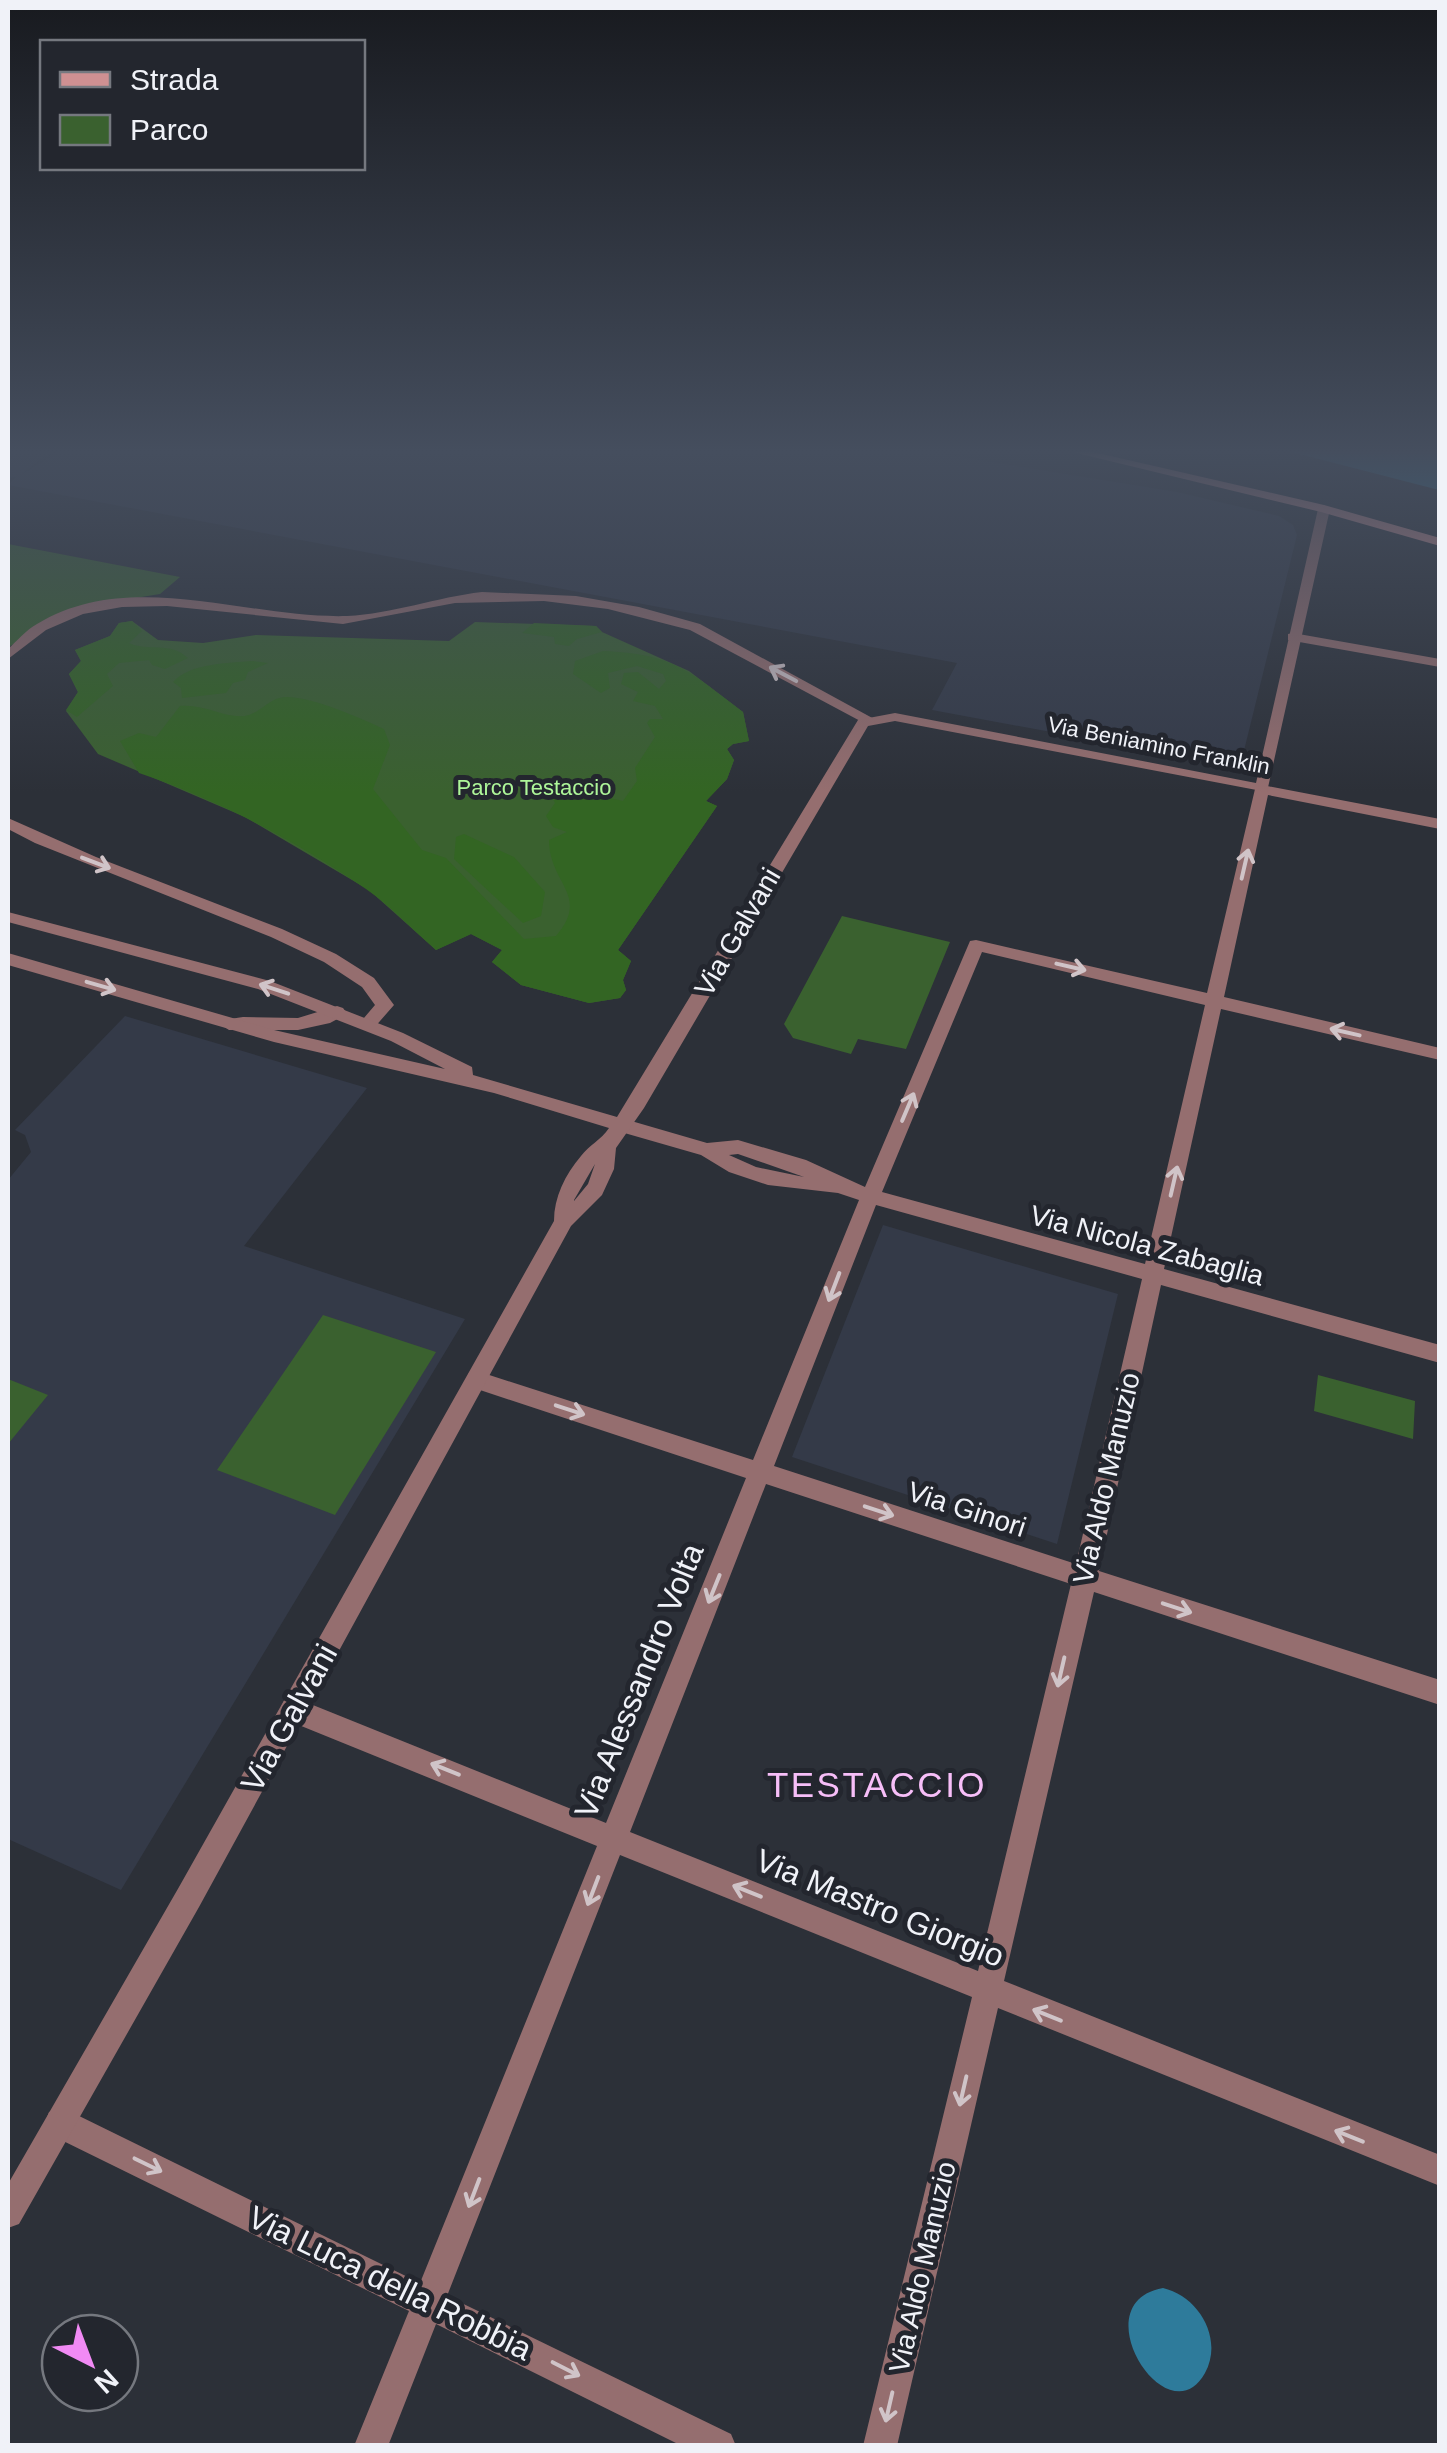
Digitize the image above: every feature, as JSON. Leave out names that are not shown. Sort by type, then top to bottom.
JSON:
[{"type":"street","name":"Via Aldo Manuzio","points":[[880,2446],[1084,1578],[1311,563]]},
{"type":"street","points":[[8,655],[24,639],[67,617],[109,606],[155,601],[339,620],[384,615],[454,599],[507,596],[613,608],[695,627],[869,720]]},
{"type":"street","points":[[1293,637],[1440,662]]},
{"type":"street","name":"Via Beniamino Franklin","points":[[869,720],[895,717],[1440,824]]},
{"type":"street","name":"Via Galvani","points":[[8,2212],[294,1710],[564,1221],[584,1206],[608,1164],[606,1148],[812,804],[859,728],[869,720]]},
{"type":"street","points":[[8,823],[60,849],[244,919],[322,956],[380,991],[385,1005],[367,1025]]},
{"type":"street","name":"Via Nicola Zabaglia","points":[[8,917],[264,985],[338,1012],[495,1087]]},
{"type":"street","name":"Via Alessandro Volta","points":[[371,2446],[870,1196],[976,945],[1214,1000]]},
{"type":"street","name":"Via Nicola Zabaglia","points":[[8,960],[229,1024],[495,1087],[707,1150],[742,1170],[792,1183],[840,1187],[1440,1354]]},
{"type":"street","points":[[1214,1000],[1440,1054]]},
{"type":"street","name":"Via Nicola Zabaglia","points":[[229,1024],[258,1021],[309,1026],[338,1012]]},
{"type":"street","name":"Via Ginori","points":[[477,1380],[1440,1692]]},
{"type":"street","name":"Via Mastro Giorgio","points":[[294,1710],[1440,2172]]},
{"type":"street","name":"Via Luca della Robbia","points":[[60,2123],[431,2301],[719,2446]]},
{"type":"shaded area","points":[[426,563],[1290,563],[1240,767],[932,710],[957,663]]},
{"type":"shaded area","points":[[125,1016],[367,1088],[244,1246],[465,1319],[121,1890],[8,1839],[8,1180],[31,1152],[25,1135],[15,1130]]},
{"type":"shaded area","points":[[883,1225],[1118,1294],[1057,1544],[792,1457]]},
{"type":"green space","points":[[8,563],[109,563],[180,577],[160,594],[92,605],[8,647]]},
{"type":"green space","name":"Parco Testaccio","points":[[132,621],[158,640],[203,643],[256,635],[449,641],[475,622],[596,626],[689,671],[743,712],[749,741],[727,749],[734,760],[727,779],[706,801],[717,806],[618,950],[631,961],[623,980],[626,990],[620,998],[589,1003],[521,985],[492,962],[502,950],[471,934],[436,950],[369,890],[245,817],[98,754],[66,711],[78,692],[69,674],[81,661],[75,650],[110,636],[119,623]]},
{"type":"green space","points":[[132,621],[142,631],[129,643],[174,650],[188,658],[165,669],[149,660],[119,663],[107,674],[113,686],[77,717],[66,710],[78,692],[69,674],[81,661],[75,650],[110,636],[119,623]]},
{"type":"green space","points":[[534,623],[596,626],[602,632],[577,639],[569,646],[555,644],[554,637],[522,633]]},
{"type":"green space","points":[[603,651],[647,656],[694,675],[743,712],[749,741],[727,749],[734,760],[727,779],[706,801],[717,806],[618,950],[631,961],[623,980],[626,990],[620,998],[589,1003],[521,985],[492,962],[502,950],[471,934],[436,950],[375,896],[312,854],[228,809],[139,773],[120,741],[139,733],[156,737],[180,706],[241,716],[285,697],[321,704],[374,724],[384,729],[390,745],[373,789],[422,850],[446,858],[524,939],[556,936],[570,910],[566,889],[551,855],[549,840],[567,832],[553,827],[546,816],[555,803],[551,795],[566,789],[623,801],[637,781],[635,768],[655,737],[647,723],[650,719],[663,719],[655,706],[633,701],[638,692],[621,684],[624,673],[638,672],[659,689],[666,681],[663,674],[637,666],[608,673],[610,688],[601,693],[573,674],[575,661]]},
{"type":"green space","points":[[253,661],[268,663],[248,672],[245,680],[233,683],[226,693],[182,698],[181,688],[173,682],[199,668]]},
{"type":"green space","points":[[464,834],[514,857],[545,892],[541,916],[523,923],[454,859],[456,837]]},
{"type":"green space","points":[[842,916],[950,942],[906,1049],[858,1039],[851,1054],[793,1038],[784,1024]]},
{"type":"green space","points":[[323,1315],[436,1352],[335,1515],[217,1470]]},
{"type":"green space","points":[[1318,1375],[1415,1401],[1413,1439],[1314,1411]]},
{"type":"green space","points":[[8,1379],[48,1395],[8,1444]]},
{"type":"water","points":[[1163,2288],[1197,2309],[1209,2333],[1210,2360],[1205,2373],[1189,2389],[1171,2390],[1154,2380],[1139,2361],[1130,2339],[1129,2317],[1139,2299]]},
{"type":"district","name":"TESTACCIO","points":[[877,1785]]}]
